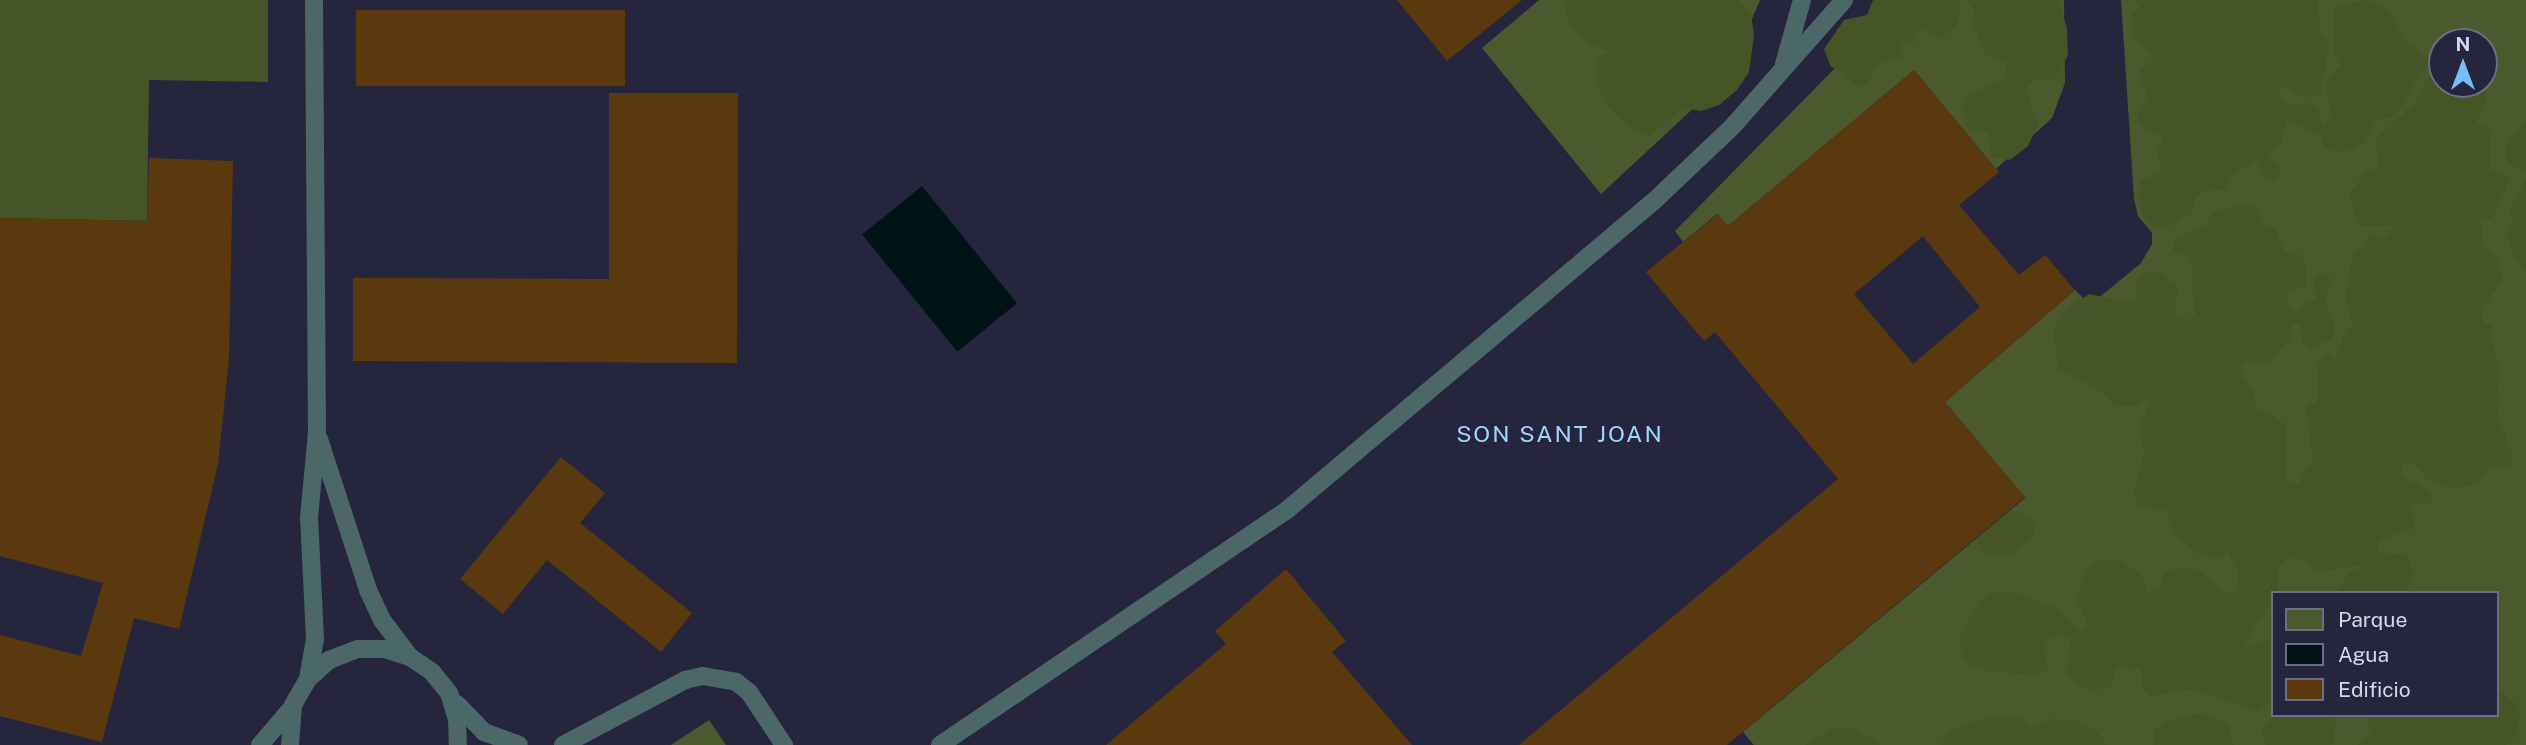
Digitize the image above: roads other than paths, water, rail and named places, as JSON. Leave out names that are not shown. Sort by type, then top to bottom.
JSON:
[{"type":"lane","points":[[308,679],[315,639],[309,518],[317,432],[314,0]]},
{"type":"lane","points":[[1781,74],[1802,0]]},
{"type":"lane","points":[[940,745],[1287,510],[1655,200],[1781,74],[1844,0]]},
{"type":"lane","points":[[317,432],[368,590],[382,620],[410,657]]},
{"type":"lane","points":[[260,745],[278,729],[308,679],[330,660],[358,649],[384,649],[410,657],[432,672],[484,732],[519,745]]},
{"type":"lane","points":[[564,745],[685,680],[703,676],[736,682],[749,692],[784,745]]},
{"type":"lane","points":[[449,693],[457,719],[458,745]]},
{"type":"lane","points":[[290,745],[293,705]]},
{"type":"water","points":[[922,186],[1017,303],[957,352],[862,234]]},
{"type":"district","name":"SON SANT JOAN","points":[[1560,434]]}]
